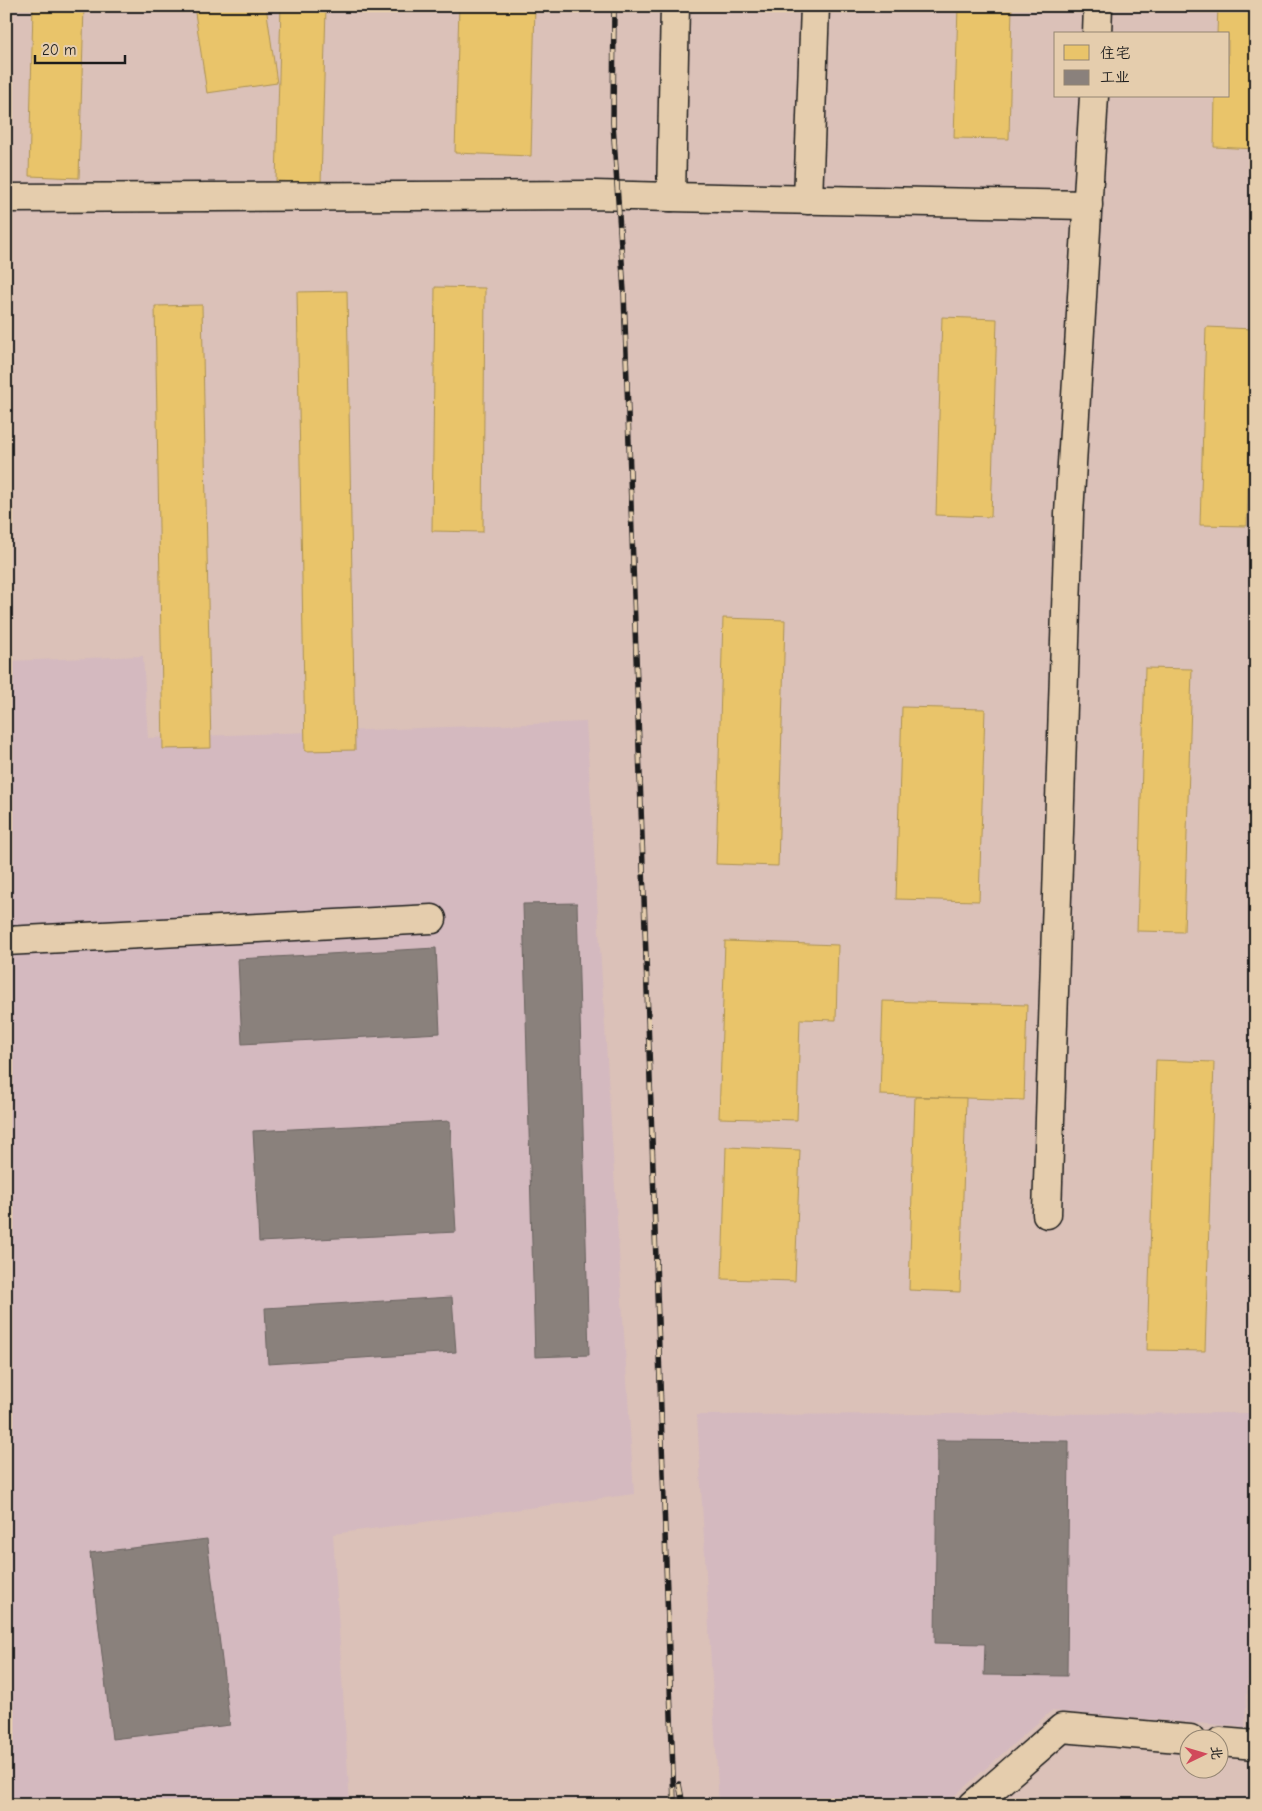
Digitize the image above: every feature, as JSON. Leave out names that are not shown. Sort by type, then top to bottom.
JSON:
[{"type":"street","points":[[670,197],[675,6]]},
{"type":"street","points":[[808,200],[815,6]]},
{"type":"street","points":[[1097,32],[1098,6]]},
{"type":"street","points":[[1047,1214],[1070,514],[1094,98]]},
{"type":"street","points":[[6,198],[584,195],[1088,205]]},
{"type":"street","points":[[6,941],[432,919]]},
{"type":"street","points":[[974,1805],[1062,1728],[1180,1738]]},
{"type":"street","points":[[1230,1743],[1256,1745]]},
{"type":"shaded area","points":[[143,656],[148,738],[586,722],[634,1494],[333,1534],[350,1805],[6,1805],[6,661]]},
{"type":"shaded area","points":[[1256,1413],[1256,1536],[1245,1727],[1051,1711],[944,1805],[719,1805],[697,1415]]},
{"type":"building: 住宅","points":[[33,6],[84,6],[79,178],[29,176]]},
{"type":"building: 住宅","points":[[194,6],[266,6],[277,83],[207,93]]},
{"type":"building: 住宅","points":[[459,6],[535,6],[531,156],[455,153]]},
{"type":"building: 住宅","points":[[958,6],[1012,6],[1009,139],[954,138]]},
{"type":"building: 住宅","points":[[1218,6],[1256,6],[1256,149],[1214,147],[1215,98],[1230,98],[1230,32],[1217,32]]},
{"type":"building: 住宅","points":[[281,7],[326,8],[321,183],[276,181]]},
{"type":"building: 住宅","points":[[435,287],[485,288],[483,532],[432,531]]},
{"type":"building: 住宅","points":[[347,291],[355,750],[305,751],[297,292]]},
{"type":"building: 住宅","points":[[202,305],[211,748],[163,749],[155,306]]},
{"type":"building: 住宅","points":[[942,317],[997,319],[991,517],[936,515]]},
{"type":"building: 住宅","points":[[1206,327],[1253,329],[1247,526],[1200,525]]},
{"type":"building: 住宅","points":[[723,618],[785,620],[778,866],[716,864]]},
{"type":"building: 住宅","points":[[1145,668],[1192,669],[1184,932],[1137,931]]},
{"type":"building: 住宅","points":[[902,707],[985,709],[979,901],[896,899]]},
{"type":"building: 住宅","points":[[725,941],[838,945],[836,1020],[800,1019],[797,1120],[719,1118]]},
{"type":"building: 住宅","points":[[883,1001],[1027,1005],[1024,1100],[880,1095]]},
{"type":"building: 住宅","points":[[1156,1060],[1214,1062],[1205,1351],[1147,1350]]},
{"type":"building: 住宅","points":[[915,1097],[966,1098],[960,1292],[909,1290]]},
{"type":"building: 住宅","points":[[726,1147],[800,1150],[795,1281],[722,1279]]},
{"type":"building: 工业","points":[[577,903],[589,1355],[535,1357],[523,904]]},
{"type":"building: 工业","points":[[436,948],[440,1033],[242,1044],[238,959]]},
{"type":"building: 工业","points":[[450,1121],[456,1232],[259,1242],[253,1131]]},
{"type":"building: 工业","points":[[452,1297],[456,1352],[268,1364],[265,1308]]},
{"type":"building: 工业","points":[[937,1440],[1069,1441],[1067,1676],[984,1675],[985,1644],[935,1643]]},
{"type":"building: 工业","points":[[207,1539],[230,1725],[112,1739],[90,1553]]},
{"type":"railway","points":[[614,6],[613,123],[624,292],[674,1805]]},
{"type":"railway","points":[[679,1784],[683,1805]]}]
